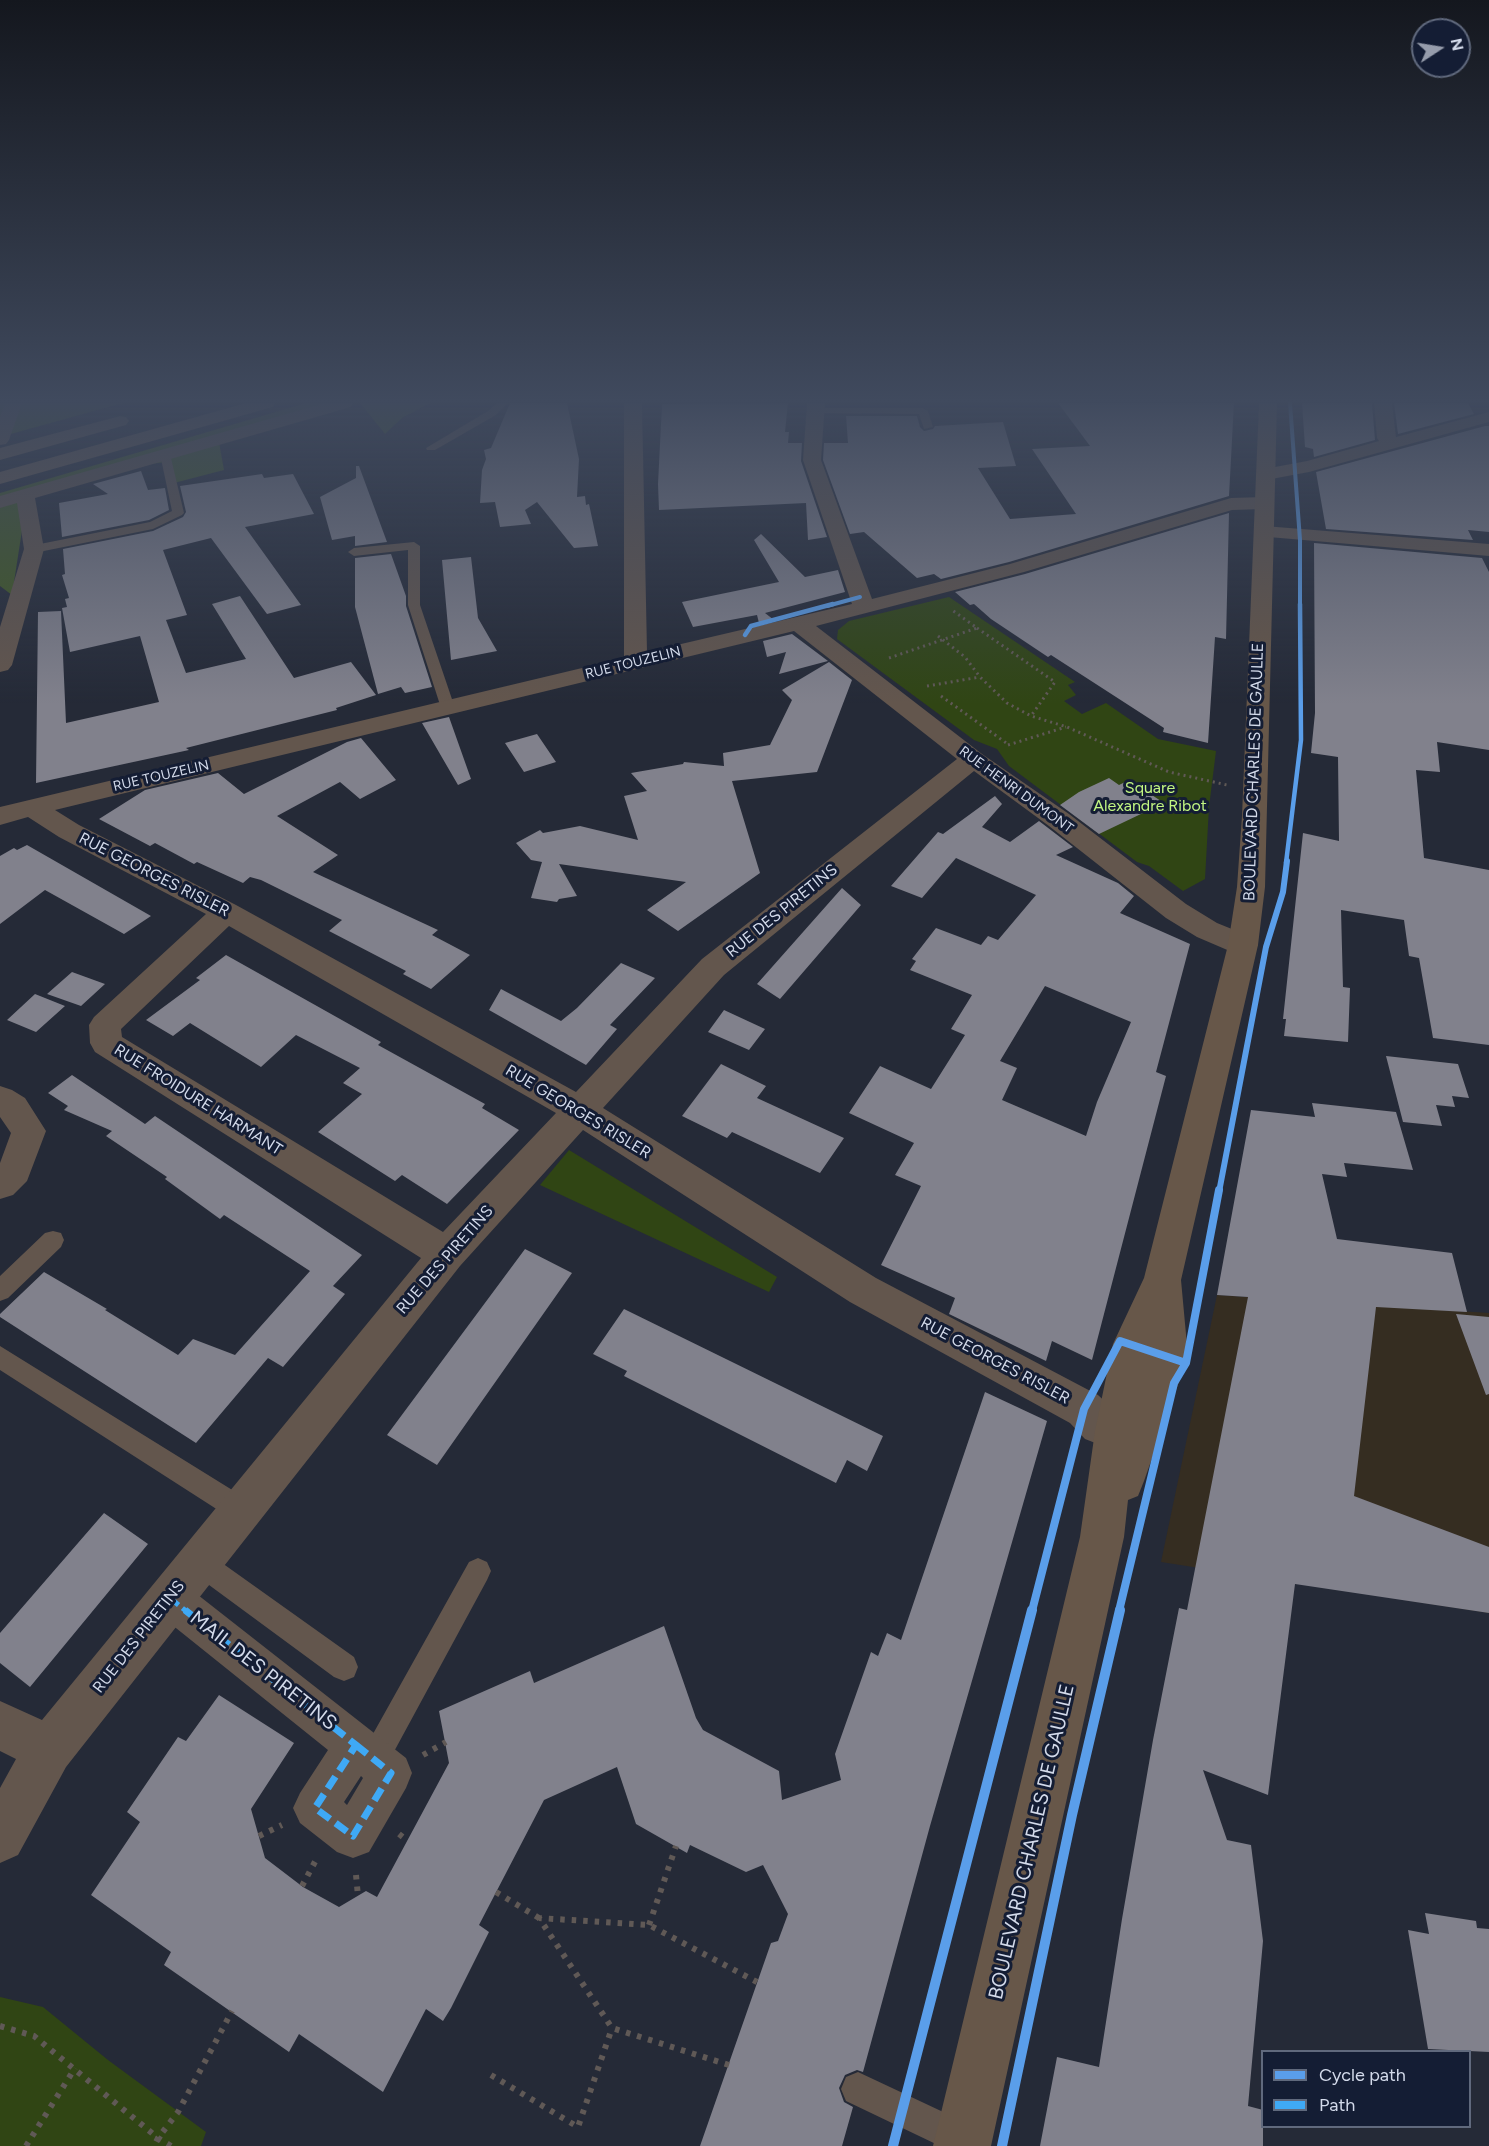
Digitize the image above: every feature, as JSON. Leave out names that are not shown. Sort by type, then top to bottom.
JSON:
[{"type":"main road","name":"BOULEVARD CHARLES DE GAULLE","points":[[963,2143],[1102,1537],[1116,1431],[1133,1344],[1163,1278],[1243,945],[1251,887],[1264,503]]},
{"type":"main road","name":"BOULEVARD CHARLES DE GAULLE","points":[[1102,1537],[1168,1356],[1163,1278]]},
{"type":"street","points":[[0,665],[0,658],[34,549],[26,503]]},
{"type":"street","points":[[634,503],[636,663]]},
{"type":"street","points":[[827,503],[864,607]]},
{"type":"street","name":"RUE TOUZELIN","points":[[0,816],[864,607],[1017,567],[1231,504],[1259,503]]},
{"type":"street","points":[[1264,532],[1489,550]]},
{"type":"street","name":"RUE HENRI DUMONT","points":[[797,622],[973,759],[1059,820],[1176,911],[1206,930],[1243,945]]},
{"type":"street","name":"RUE DES PIRETINS","points":[[0,1837],[50,1750],[447,1254],[713,967],[973,759]]},
{"type":"street","name":"RUE GEORGES RISLER","points":[[31,807],[69,831],[226,912],[580,1110],[863,1290],[1084,1409],[1100,1425],[1116,1431]]},
{"type":"street","name":"RUE FROIDURE HARMANT","points":[[226,912],[105,1025],[106,1042],[447,1254]]},
{"type":"street","points":[[0,1099],[13,1108],[29,1131],[15,1171],[0,1184]]},
{"type":"street","name":"MAIL DES PIRETINS","points":[[170,1598],[365,1752]]},
{"type":"street","points":[[0,1725],[50,1750]]},
{"type":"lane","points":[[34,549],[153,525],[178,513],[176,503]]},
{"type":"lane","points":[[354,552],[414,546],[414,605],[448,708]]},
{"type":"lane","points":[[0,1291],[53,1240]]},
{"type":"lane","points":[[0,1357],[241,1510]]},
{"type":"lane","points":[[199,1562],[344,1667]]},
{"type":"lane","points":[[365,1752],[478,1571]]},
{"type":"lane","points":[[858,2089],[963,2143]]},
{"type":"path","points":[[946,606],[1055,682],[1031,716]]},
{"type":"path","points":[[883,653],[891,659],[977,628]]},
{"type":"path","points":[[938,636],[965,657],[980,677],[1007,703],[1031,716],[1067,727],[1169,772],[1254,791]]},
{"type":"path","points":[[980,677],[927,686],[1009,745]]},
{"type":"path","points":[[973,759],[1067,727]]},
{"type":"path","points":[[650,1925],[676,1846]]},
{"type":"path","points":[[496,1892],[539,1918],[612,2028],[729,2065]]},
{"type":"path","points":[[539,1918],[650,1925],[757,1982]]},
{"type":"path","points":[[154,2146],[178,2112],[232,2011]]},
{"type":"path","points":[[0,2026],[34,2036],[158,2138],[171,2146]]},
{"type":"path","points":[[491,2075],[578,2127],[612,2028]]},
{"type":"path","points":[[26,2146],[75,2068]]},
{"type":"shaded area","points":[[1217,1295],[1489,1313],[1489,1613],[1161,1562]]},
{"type":"green space","points":[[0,503],[26,503],[12,595],[0,586]]},
{"type":"green space","name":"Square Alexandre Ribot","points":[[949,597],[1075,682],[1068,685],[1076,695],[1064,701],[1082,714],[1106,703],[1158,739],[1216,751],[1209,807],[1205,879],[1183,891],[1149,866],[1137,862],[1009,766],[997,749],[974,740],[837,639],[838,630],[849,621]]},
{"type":"green space","points":[[569,1150],[777,1277],[769,1292],[540,1185]]},
{"type":"green space","points":[[0,1997],[43,2007],[108,2060],[206,2132],[201,2146],[0,2146]]},
{"type":"building","points":[[59,503],[168,503],[169,510],[149,520],[62,537]]},
{"type":"building","points":[[184,503],[308,503],[314,514],[245,527],[301,605],[267,614],[211,538],[163,550],[187,615],[166,620],[186,673],[246,659],[212,604],[240,596],[294,678],[351,662],[376,695],[336,708],[337,710],[186,748],[189,750],[36,783],[38,612],[61,611],[66,723],[159,702],[140,636],[70,652],[62,608],[67,607],[65,599],[69,598],[62,575],[65,574],[63,549],[153,531],[183,517],[186,512]]},
{"type":"building","points":[[322,503],[373,503],[387,542],[355,546],[355,536],[332,540]]},
{"type":"building","points":[[495,503],[535,503],[525,510],[531,524],[500,527]]},
{"type":"building","points":[[538,503],[589,504],[598,546],[574,548]]},
{"type":"building","points":[[659,503],[803,503],[659,510]]},
{"type":"building","points":[[806,503],[815,503],[827,537],[808,540]]},
{"type":"building","points":[[839,503],[1000,503],[1010,519],[1076,514],[1069,503],[1205,503],[1009,562],[941,579],[934,574],[917,578],[864,532],[850,534]]},
{"type":"building","points":[[1321,503],[1489,503],[1489,532],[1468,530],[1473,540],[1326,529]]},
{"type":"building","points":[[1229,513],[1226,639],[1215,637],[1208,743],[1163,732],[1164,728],[1051,655],[1048,657],[991,619],[974,604],[970,605],[955,592],[1025,574]]},
{"type":"building","points":[[761,534],[805,577],[838,570],[845,592],[765,613],[774,620],[759,623],[757,615],[693,627],[682,602],[779,582],[754,540]]},
{"type":"building","points":[[1314,543],[1482,558],[1489,572],[1489,750],[1437,742],[1440,772],[1416,770],[1424,858],[1489,870],[1489,1045],[1433,1038],[1419,958],[1409,956],[1404,920],[1341,910],[1343,987],[1350,988],[1348,1042],[1284,1036],[1286,1019],[1283,1019],[1303,833],[1339,841],[1338,757],[1311,753],[1315,713]]},
{"type":"building","points":[[391,554],[406,596],[406,606],[432,687],[405,693],[401,687],[378,694],[355,607],[355,558]]},
{"type":"building","points":[[471,557],[478,618],[497,651],[451,660],[442,560]]},
{"type":"building","points":[[792,634],[828,661],[779,674],[786,652],[767,657],[763,641]]},
{"type":"building","points":[[829,662],[852,680],[817,772],[732,781],[760,873],[678,931],[647,910],[686,882],[559,864],[577,896],[559,899],[557,902],[531,898],[542,862],[531,860],[516,843],[540,830],[543,833],[580,826],[638,840],[624,796],[647,791],[631,773],[684,762],[724,766],[723,753],[770,745],[792,700],[782,690]]},
{"type":"building","points":[[449,717],[471,779],[458,785],[422,723]]},
{"type":"building","points":[[537,734],[556,762],[524,772],[505,743]]},
{"type":"building","points":[[361,738],[396,780],[360,799],[340,782],[277,816],[338,855],[313,872],[438,930],[432,935],[470,955],[431,989],[403,974],[406,971],[329,931],[342,920],[261,880],[250,877],[243,883],[197,862],[194,864],[155,843],[150,846],[99,819],[145,790],[218,773],[244,794],[347,742]]},
{"type":"building","points":[[1109,778],[1119,785],[1129,780],[1164,803],[1099,834],[1060,805],[1079,792]]},
{"type":"building","points":[[995,796],[1002,804],[982,827],[1010,842],[1039,821],[1073,847],[1056,855],[1118,883],[1134,896],[1120,913],[1190,944],[1156,1072],[1166,1076],[1092,1360],[1052,1341],[1046,1361],[949,1314],[955,1298],[881,1265],[921,1186],[895,1175],[914,1143],[849,1113],[880,1066],[931,1089],[965,1035],[951,1029],[972,995],[910,970],[916,961],[912,959],[936,928],[981,945],[988,936],[998,940],[1036,895],[956,858],[922,898],[891,886],[938,832],[943,834]],"holes":[[[1045,986],[1131,1022],[1097,1102],[1086,1136],[1002,1100],[1017,1068],[1000,1061]]]},
{"type":"building","points":[[27,845],[151,916],[124,934],[45,890],[0,924],[0,856],[14,848],[17,850]]},
{"type":"building","points":[[842,888],[861,905],[780,999],[757,984]]},
{"type":"building","points":[[226,955],[381,1042],[378,1045],[485,1104],[482,1108],[519,1130],[447,1204],[402,1175],[395,1181],[318,1132],[362,1094],[343,1083],[360,1068],[296,1035],[261,1067],[190,1023],[173,1036],[146,1020],[200,980],[196,978]]},
{"type":"building","points":[[621,963],[655,978],[610,1025],[617,1029],[586,1065],[489,1010],[501,989],[561,1021]]},
{"type":"building","points":[[72,972],[105,984],[81,1006],[47,994]]},
{"type":"building","points":[[35,994],[65,1006],[36,1032],[7,1020]]},
{"type":"building","points":[[724,1010],[765,1029],[749,1050],[708,1032]]},
{"type":"building","points":[[1386,1056],[1458,1064],[1469,1098],[1452,1096],[1455,1107],[1436,1105],[1442,1126],[1403,1122]]},
{"type":"building","points":[[721,1064],[766,1086],[757,1098],[844,1138],[820,1173],[732,1132],[727,1138],[682,1116]]},
{"type":"building","points":[[72,1075],[145,1124],[155,1116],[362,1255],[333,1286],[345,1294],[283,1367],[268,1358],[196,1443],[0,1317],[0,1314],[44,1272],[178,1355],[193,1339],[235,1355],[310,1271],[224,1215],[220,1219],[165,1179],[167,1177],[106,1136],[112,1131],[64,1110],[68,1106],[48,1093]]},
{"type":"building","points":[[1312,1103],[1396,1112],[1413,1170],[1344,1163],[1347,1177],[1322,1174],[1337,1239],[1452,1253],[1467,1312],[1376,1307],[1354,1496],[1489,1547],[1489,1613],[1295,1584],[1268,1795],[1203,1770],[1227,1840],[1251,1845],[1263,1941],[1248,2106],[1261,2109],[1263,2146],[1040,2146],[1057,2057],[1099,2067],[1153,1740],[1179,1608],[1187,1610],[1248,1297],[1217,1295],[1251,1110],[1315,1117]]},
{"type":"building","points":[[525,1249],[572,1273],[437,1465],[387,1435]]},
{"type":"building","points":[[624,1309],[883,1436],[867,1471],[847,1460],[836,1483],[624,1376],[627,1371],[593,1354]]},
{"type":"building","points":[[1456,1314],[1489,1317],[1489,1394],[1486,1395]]},
{"type":"building","points":[[985,1392],[1047,1421],[930,1826],[863,2072],[857,2070],[845,2075],[839,2088],[844,2102],[853,2107],[842,2146],[700,2146],[771,1943],[778,1941],[788,1914],[763,1865],[746,1872],[690,1845],[687,1853],[636,1824],[617,1767],[544,1800],[479,1925],[489,1932],[451,2008],[443,2021],[426,2009],[383,2092],[299,2034],[289,2052],[164,1965],[171,1952],[91,1895],[140,1822],[127,1812],[178,1737],[186,1741],[219,1695],[294,1743],[251,1809],[265,1858],[303,1887],[339,1907],[366,1891],[377,1897],[449,1763],[439,1711],[530,1671],[534,1683],[664,1626],[696,1718],[703,1730],[779,1771],[782,1800],[841,1780],[835,1754],[871,1652],[878,1656],[887,1633],[901,1640]]},
{"type":"building","points":[[104,1513],[148,1544],[30,1687],[0,1663],[0,1633]]},
{"type":"building","points":[[1425,1913],[1476,1921],[1477,1928],[1489,1929],[1489,2052],[1428,2049],[1408,1930],[1429,1934]]},
{"type":"marked path","points":[[170,1598],[391,1773],[353,1836],[315,1808],[356,1745]]},
{"type":"cycle path","points":[[1002,2146],[1072,1815],[1146,1495],[1174,1383],[1186,1363],[1266,947],[1283,892],[1301,740],[1300,540],[1297,503]]},
{"type":"cycle path","points":[[745,635],[751,626],[860,597]]},
{"type":"cycle path","points":[[893,2146],[1084,1409],[1120,1341],[1186,1363]]}]
